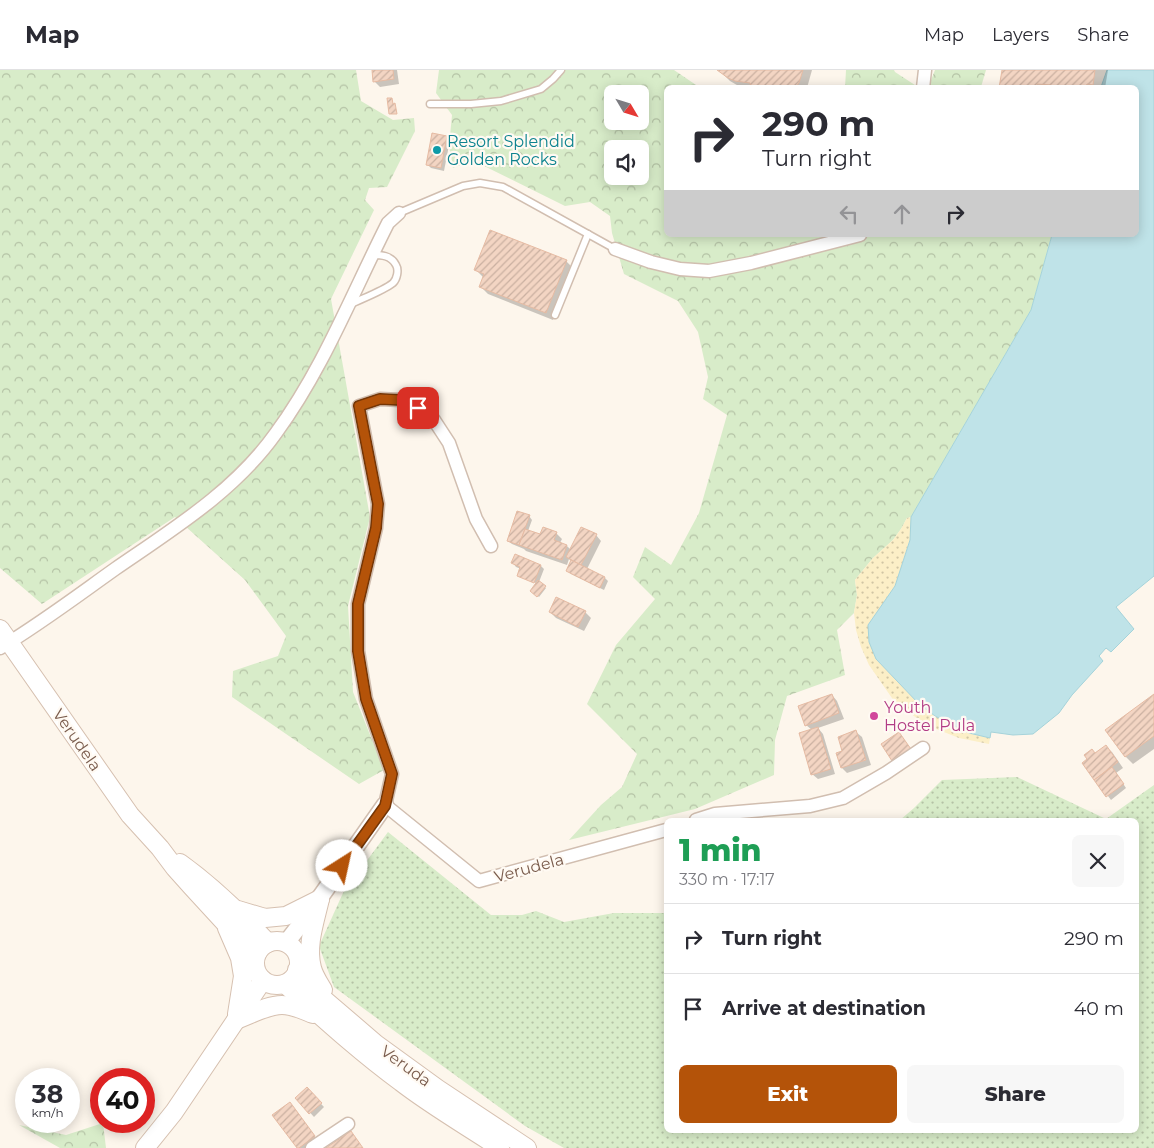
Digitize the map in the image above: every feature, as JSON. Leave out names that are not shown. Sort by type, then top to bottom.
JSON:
[{"type":"main road","name":"Verudela","points":[[3,640],[130,816],[160,848],[175,868],[229,915],[263,948]]},
{"type":"main road","points":[[236,1020],[243,976],[229,915],[247,914],[265,918],[286,916],[320,899]]},
{"type":"main road","points":[[236,1020],[281,1005],[330,1016],[326,995],[314,975],[310,957],[310,947],[320,899]]},
{"type":"main road","points":[[274,942],[286,943],[292,947],[299,964],[294,976],[285,984],[273,985],[263,980],[256,970],[256,958],[263,948],[274,942]]},
{"type":"main road","name":"Veruda","points":[[297,970],[320,996],[330,1016],[357,1048],[403,1084],[500,1148]]},
{"type":"main road","points":[[145,1148],[174,1112],[263,980]]},
{"type":"main road","name":"Veruda","points":[[285,984],[527,1148]]},
{"type":"street","points":[[923,85],[925,70]]},
{"type":"street","points":[[3,640],[189,518],[249,467],[276,434],[298,401],[324,356],[388,223],[399,213]]},
{"type":"street","points":[[614,249],[651,262],[680,269],[709,271],[751,263],[852,237]]},
{"type":"street","points":[[286,943],[320,899],[385,806],[392,774],[366,699],[358,651],[358,604],[376,528],[378,504],[359,406],[380,399],[401,400],[418,408],[434,420],[449,443],[476,519],[490,546]]},
{"type":"street","points":[[702,818],[715,814],[810,806],[843,798],[924,748]]},
{"type":"street","name":"Verudela","points":[[385,806],[479,881],[664,831]]},
{"type":"street","points":[[312,1148],[348,1124]]},
{"type":"lane","points":[[430,104],[471,104],[501,101],[541,89],[560,70]]},
{"type":"lane","points":[[399,213],[463,186],[480,183],[503,187],[614,249]]},
{"type":"lane","points":[[555,315],[588,234]]},
{"type":"lane","points":[[348,306],[394,282],[398,272],[396,264],[391,258],[384,255],[372,255]]},
{"type":"green space","points":[[0,70],[356,70],[361,101],[393,120],[414,118],[415,131],[387,187],[369,188],[365,200],[374,210],[331,299],[370,517],[348,606],[353,692],[384,770],[359,784],[232,697],[233,671],[278,656],[286,636],[245,580],[175,517],[42,604],[0,568]]},
{"type":"green space","points":[[439,70],[674,70],[696,85],[664,85],[664,237],[1051,237],[1031,310],[911,517],[907,518],[893,540],[873,558],[855,580],[857,595],[854,613],[837,630],[845,675],[787,696],[775,740],[774,775],[695,809],[569,840],[601,805],[622,787],[637,754],[587,704],[616,645],[655,599],[633,577],[645,547],[671,565],[699,513],[727,415],[703,399],[708,377],[698,332],[678,301],[624,274],[612,233],[610,216],[590,202],[565,206],[480,164],[479,158],[453,168],[449,146],[452,115],[436,93]]},
{"type":"green space","points":[[846,70],[894,70],[915,85],[845,85]]},
{"type":"green space","points":[[935,70],[986,70],[982,85],[929,85]]},
{"type":"green space","points":[[1017,777],[1104,818],[902,818],[942,780]]},
{"type":"green space","points":[[1154,785],[1154,1148],[564,1148],[525,1126],[334,987],[319,946],[343,893],[388,832],[491,915],[522,915],[536,911],[564,922],[614,913],[664,913],[664,1133],[1139,1133],[1139,818],[1107,818]]},
{"type":"green space","points":[[90,1127],[90,1133],[104,1133],[106,1148],[60,1148],[33,1133],[66,1135],[80,1133],[80,1130]]},
{"type":"sand","points":[[911,517],[910,540],[895,586],[868,625],[876,659],[919,704],[935,716],[969,733],[990,738],[989,744],[959,738],[926,725],[894,701],[869,665],[861,647],[854,613],[857,595],[855,580],[873,558],[893,540],[907,518]]},
{"type":"water","points":[[1107,70],[1154,70],[1154,576],[1116,607],[1134,629],[1111,652],[1106,648],[1099,656],[1103,661],[1072,695],[1059,713],[1033,734],[1013,735],[991,732],[990,738],[969,733],[935,716],[919,704],[876,659],[869,642],[868,625],[895,586],[910,540],[911,517],[1031,310],[1051,237],[1139,237],[1139,85],[1102,85]]},
{"type":"building","points":[[372,70],[393,70],[394,79],[373,82]]},
{"type":"building","points":[[717,70],[803,70],[797,85],[750,85],[750,83],[728,78]]},
{"type":"building","points":[[1002,70],[1095,70],[1093,85],[1000,85]]},
{"type":"building","points":[[387,98],[392,98],[397,114],[389,114]]},
{"type":"building","name":"Resort Splendid Golden Rocks","points":[[432,133],[447,136],[441,168],[426,165]]},
{"type":"building","points":[[490,230],[567,260],[546,313],[479,287],[484,274],[474,270]]},
{"type":"building","points":[[517,511],[530,515],[519,545],[507,541]]},
{"type":"building","points":[[543,527],[557,532],[554,540],[567,545],[562,560],[519,545],[525,529],[540,534]]},
{"type":"building","points":[[581,527],[597,534],[581,565],[566,557]]},
{"type":"building","points":[[515,554],[541,565],[534,583],[517,576],[520,567],[511,563]]},
{"type":"building","points":[[571,560],[605,577],[600,588],[566,571]]},
{"type":"building","points":[[538,580],[546,586],[537,597],[530,591]]},
{"type":"building","points":[[556,597],[586,611],[578,627],[549,612]]},
{"type":"building","points":[[832,694],[839,713],[805,726],[798,706]]},
{"type":"building","points":[[1154,694],[1154,736],[1125,757],[1105,730]]},
{"type":"building","points":[[818,727],[831,769],[811,775],[799,733]]},
{"type":"building","points":[[856,730],[866,760],[841,768],[836,753],[842,751],[838,737]]},
{"type":"building","points":[[899,732],[913,752],[894,764],[881,744]]},
{"type":"building","points":[[1106,745],[1118,762],[1094,780],[1082,763],[1087,759],[1084,755],[1092,749],[1095,753]]},
{"type":"building","points":[[1112,767],[1124,784],[1106,797],[1094,780]]},
{"type":"building","points":[[307,1087],[322,1103],[309,1114],[295,1098]]},
{"type":"building","points":[[290,1102],[315,1136],[299,1148],[297,1148],[272,1115]]},
{"type":"building","points":[[351,1131],[363,1148],[326,1148]]},
{"type":"place","name":"Resort Splendid Golden Rocks","points":[[437,150]]},
{"type":"place","name":"Youth Hostel Pula","points":[[874,716]]},
{"type":"route","points":[[342,866],[385,806],[392,774],[366,699],[358,651],[358,604],[376,528],[378,504],[359,406],[380,399],[401,400],[418,408]]}]
